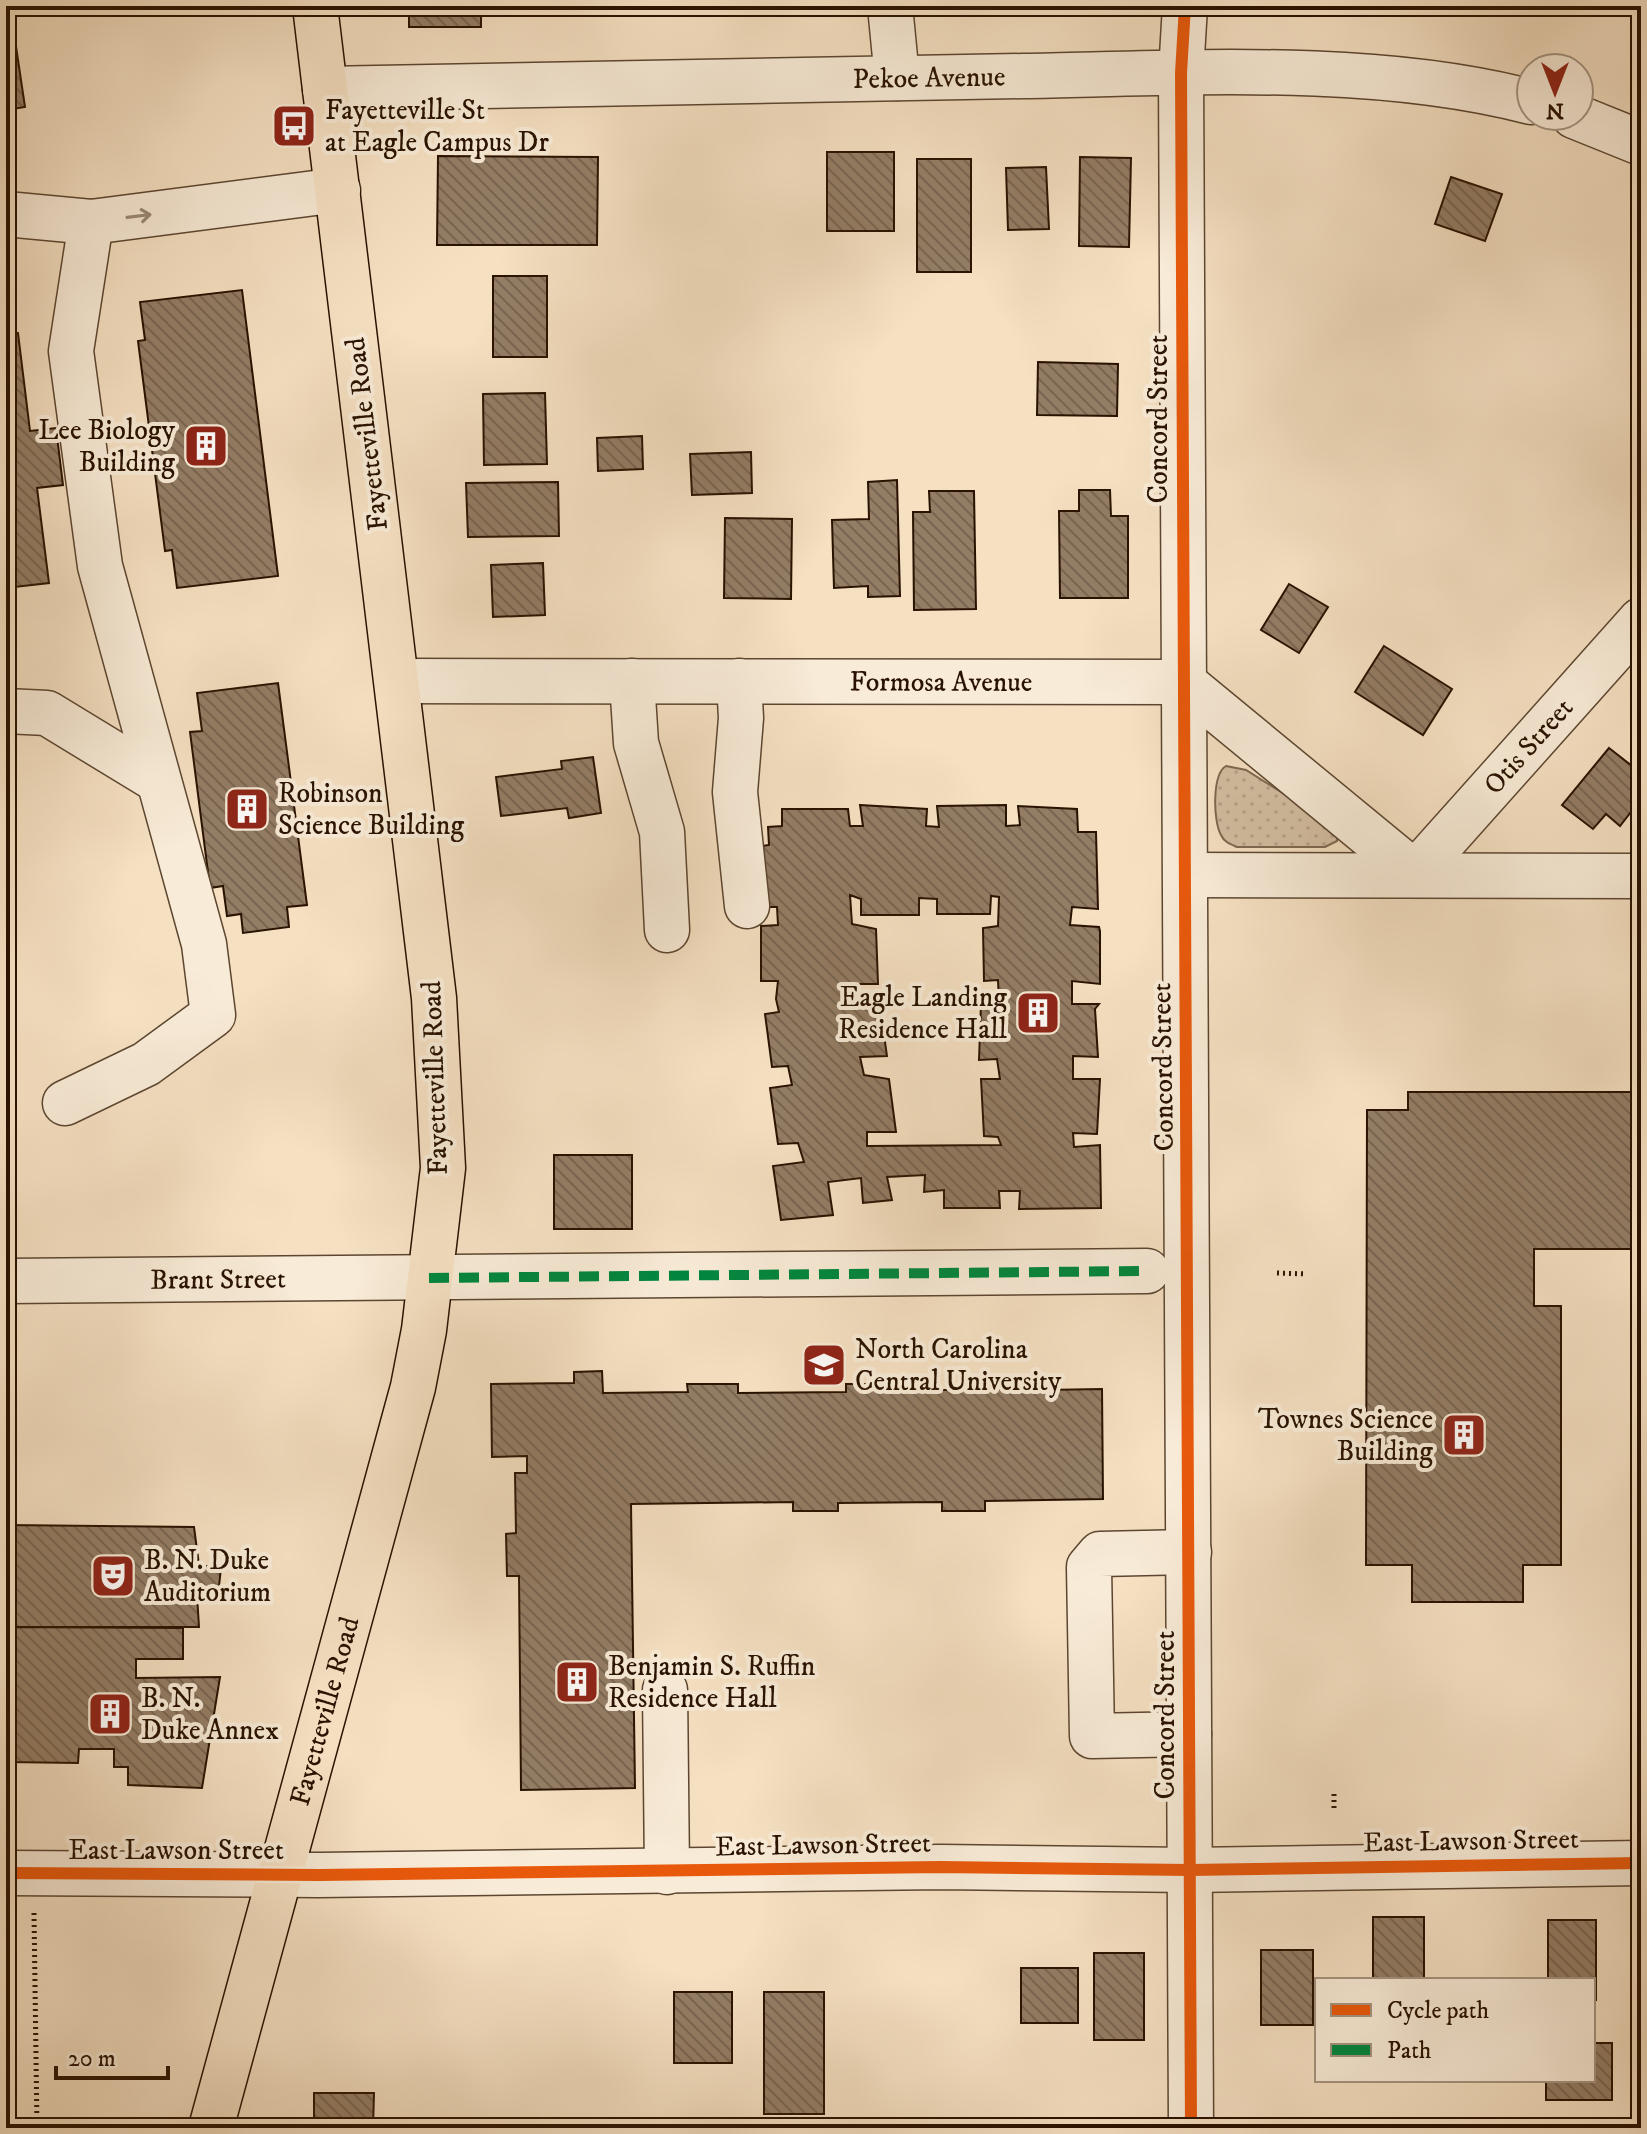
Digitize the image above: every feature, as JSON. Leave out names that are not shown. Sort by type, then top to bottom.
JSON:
[{"type":"main road","name":"Fayetteville Road","points":[[211,2128],[413,1387],[443,1168],[434,998],[315,6]]},
{"type":"street","points":[[890,6],[897,78]]},
{"type":"street","name":"Concord Street","points":[[1185,6],[1181,73],[1191,2128]]},
{"type":"street","name":"Pekoe Avenue","points":[[325,89],[1181,73],[1379,79],[1472,87],[1515,98]]},
{"type":"street","points":[[1595,124],[1641,143]]},
{"type":"street","points":[[6,214],[91,222],[338,190]]},
{"type":"street","points":[[65,1103],[146,1064],[213,1015],[204,944],[100,566],[71,351],[91,222]]},
{"type":"street","name":"Otis Street","points":[[1415,873],[1641,620]]},
{"type":"street","name":"Formosa Avenue","points":[[397,681],[1183,682]]},
{"type":"street","points":[[632,681],[636,743],[662,832],[667,930]]},
{"type":"street","points":[[739,681],[741,718],[735,792],[747,906]]},
{"type":"street","points":[[1183,682],[1415,873]]},
{"type":"street","points":[[6,711],[47,713],[157,780]]},
{"type":"street","points":[[1186,875],[1415,873],[1641,876]]},
{"type":"street","name":"Brant Street","points":[[6,1281],[1147,1271]]},
{"type":"street","points":[[1189,1552],[1100,1554],[1089,1567],[1092,1736],[1189,1734]]},
{"type":"street","points":[[665,1690],[667,1872]]},
{"type":"street","name":"East Lawson Street","points":[[6,1873],[282,1875],[941,1867],[1190,1870],[1641,1863]]},
{"type":"path","points":[[1277,1273],[1307,1274]]},
{"type":"path","points":[[1334,1794],[1334,1811]]},
{"type":"path","points":[[34,1912],[37,2128]]},
{"type":"shaded area","points":[[1226,766],[1246,770],[1332,824],[1338,835],[1337,841],[1325,847],[1237,847],[1228,842],[1218,828],[1215,809],[1218,778]]},
{"type":"building","points":[[6,6],[10,6],[25,107],[6,110]]},
{"type":"building","points":[[409,6],[481,6],[481,27],[409,27]]},
{"type":"building","points":[[683,6],[683,9],[623,8]]},
{"type":"building","points":[[750,6],[823,6],[823,12],[750,12]]},
{"type":"building","points":[[1278,6],[1391,6],[1391,12]]},
{"type":"building","points":[[827,152],[894,152],[894,231],[827,231]]},
{"type":"building","points":[[438,156],[598,157],[597,245],[437,245]]},
{"type":"building","points":[[1080,157],[1131,158],[1129,247],[1079,246]]},
{"type":"building","points":[[917,159],[971,159],[971,272],[917,272]]},
{"type":"building","points":[[1046,167],[1049,229],[1008,230],[1006,168]]},
{"type":"building","points":[[1451,177],[1502,194],[1485,241],[1435,224]]},
{"type":"building","points":[[493,276],[547,276],[547,357],[493,357]]},
{"type":"building","name":"Lee Biology Building","points":[[242,290],[278,576],[177,588],[172,550],[165,551],[138,341],[145,340],[140,302]]},
{"type":"building","points":[[18,333],[30,431],[56,428],[63,485],[37,488],[49,583],[6,588],[6,334]]},
{"type":"building","points":[[1038,362],[1118,364],[1117,416],[1037,415]]},
{"type":"building","points":[[545,393],[547,464],[484,465],[483,394]]},
{"type":"building","points":[[642,436],[643,469],[598,471],[597,438]]},
{"type":"building","points":[[751,452],[752,493],[692,495],[690,454]]},
{"type":"building","points":[[897,480],[900,596],[868,597],[868,586],[834,588],[832,520],[869,519],[868,482]]},
{"type":"building","points":[[558,482],[559,536],[468,537],[466,483]]},
{"type":"building","points":[[1079,490],[1110,490],[1111,516],[1128,516],[1128,598],[1060,598],[1059,511],[1079,511]]},
{"type":"building","points":[[929,491],[974,491],[976,609],[914,610],[913,512],[930,512]]},
{"type":"building","points":[[725,518],[792,519],[791,599],[724,598]]},
{"type":"building","points":[[543,563],[545,615],[493,617],[491,565]]},
{"type":"building","points":[[1289,584],[1328,607],[1299,653],[1261,630]]},
{"type":"building","points":[[1384,646],[1452,689],[1423,735],[1355,692]]},
{"type":"building","name":"Robinson Science Building","points":[[278,683],[307,905],[287,907],[289,927],[243,933],[241,914],[227,916],[223,886],[210,888],[190,732],[202,731],[197,693]]},
{"type":"building","points":[[1609,748],[1641,773],[1641,799],[1620,826],[1606,814],[1593,829],[1562,805]]},
{"type":"building","points":[[593,757],[601,813],[569,818],[567,808],[501,816],[496,777],[562,769],[561,761]]},
{"type":"building","name":"Eagle Landing Residence Hall","points":[[860,805],[927,809],[926,826],[939,827],[937,806],[1006,805],[1006,826],[1020,825],[1018,806],[1077,809],[1078,832],[1096,832],[1098,909],[1072,907],[1070,925],[1099,927],[1100,931],[1100,984],[1072,981],[1072,1004],[1099,1004],[1095,1009],[1098,1057],[1073,1056],[1073,1079],[1100,1079],[1097,1134],[1073,1133],[1074,1147],[1100,1145],[1101,1208],[1019,1209],[1020,1191],[999,1191],[1000,1208],[944,1208],[944,1190],[924,1192],[925,1175],[887,1177],[892,1200],[863,1203],[861,1178],[828,1182],[833,1215],[781,1220],[773,1166],[804,1162],[798,1143],[778,1144],[770,1088],[792,1085],[788,1066],[772,1067],[765,1014],[779,1012],[776,999],[778,981],[761,981],[761,926],[778,925],[777,907],[758,907],[756,847],[769,845],[768,827],[782,826],[782,809],[848,809],[850,826],[863,826]],"holes":[[[850,895],[861,899],[861,915],[919,915],[919,898],[937,899],[937,914],[990,914],[991,896],[999,897],[998,926],[983,928],[984,981],[998,980],[999,1004],[981,1004],[979,1060],[997,1059],[1000,1079],[981,1079],[984,1136],[998,1137],[1001,1145],[867,1146],[867,1132],[896,1132],[889,1079],[864,1075],[860,1057],[887,1056],[879,1000],[855,1004],[855,984],[878,984],[876,929],[852,924]]]},
{"type":"building","name":"Townes Science Building","points":[[1408,1092],[1641,1092],[1641,1249],[1534,1249],[1534,1306],[1561,1306],[1561,1565],[1523,1565],[1523,1602],[1412,1602],[1412,1565],[1366,1565],[1367,1110],[1408,1110]]},
{"type":"building","points":[[554,1155],[632,1155],[632,1229],[554,1229]]},
{"type":"building","name":"Benjamin S. Ruffin Residence Hall","points":[[602,1371],[603,1393],[688,1392],[687,1384],[738,1384],[738,1393],[846,1392],[846,1384],[889,1384],[889,1391],[1003,1389],[1003,1384],[1043,1384],[1043,1390],[1102,1389],[1103,1499],[985,1501],[985,1511],[942,1511],[942,1502],[838,1503],[838,1511],[793,1511],[793,1502],[631,1504],[635,1788],[521,1790],[519,1576],[507,1576],[506,1534],[516,1533],[515,1473],[527,1473],[527,1456],[492,1457],[491,1384],[574,1383],[574,1372]]},
{"type":"building","name":"B. N. Duke Auditorium","points":[[7,1525],[194,1527],[199,1565],[221,1568],[218,1595],[197,1595],[199,1627],[6,1627]]},
{"type":"building","name":"B. N. Duke Annex","points":[[6,1627],[183,1628],[183,1659],[136,1659],[136,1678],[220,1677],[202,1788],[128,1785],[128,1767],[114,1767],[114,1749],[79,1749],[78,1763],[6,1762]]},
{"type":"building","points":[[1373,1917],[1424,1917],[1424,1978],[1373,1978]]},
{"type":"building","points":[[1548,1920],[1596,1920],[1596,2001],[1595,1978],[1548,1978]]},
{"type":"building","points":[[1261,1950],[1313,1950],[1313,2025],[1261,2025]]},
{"type":"building","points":[[1094,1953],[1144,1953],[1144,2040],[1094,2040]]},
{"type":"building","points":[[1021,1968],[1078,1968],[1078,2023],[1021,2023]]},
{"type":"building","points":[[674,1992],[732,1992],[732,2063],[674,2063]]},
{"type":"building","points":[[764,1992],[824,1992],[824,2114],[764,2114]]},
{"type":"building","points":[[1595,2043],[1612,2043],[1612,2100],[1546,2100],[1546,2082],[1595,2082]]},
{"type":"building","points":[[1633,2043],[1641,2043],[1641,2101],[1633,2101]]},
{"type":"building","points":[[314,2093],[374,2093],[373,2128],[314,2128]]},
{"type":"marked path","points":[[429,1278],[1147,1271]]},
{"type":"cycle path","points":[[1185,6],[1181,73],[1191,2128]]},
{"type":"cycle path","points":[[6,1873],[319,1875],[941,1867],[1190,1870],[1641,1863]]},
{"type":"place","name":"Fayetteville St at Eagle Campus Dr","points":[[294,126]]},
{"type":"place","name":"Lee Biology Building","points":[[206,446]]},
{"type":"place","name":"Robinson Science Building","points":[[247,809]]},
{"type":"place","name":"Eagle Landing Residence Hall","points":[[1038,1013]]},
{"type":"place","name":"North Carolina Central University","points":[[824,1365]]},
{"type":"place","name":"Townes Science Building","points":[[1464,1435]]},
{"type":"place","name":"B. N. Duke Auditorium","points":[[113,1576]]},
{"type":"place","name":"Benjamin S. Ruffin Residence Hall","points":[[577,1682]]},
{"type":"place","name":"B. N. Duke Annex","points":[[110,1714]]}]
